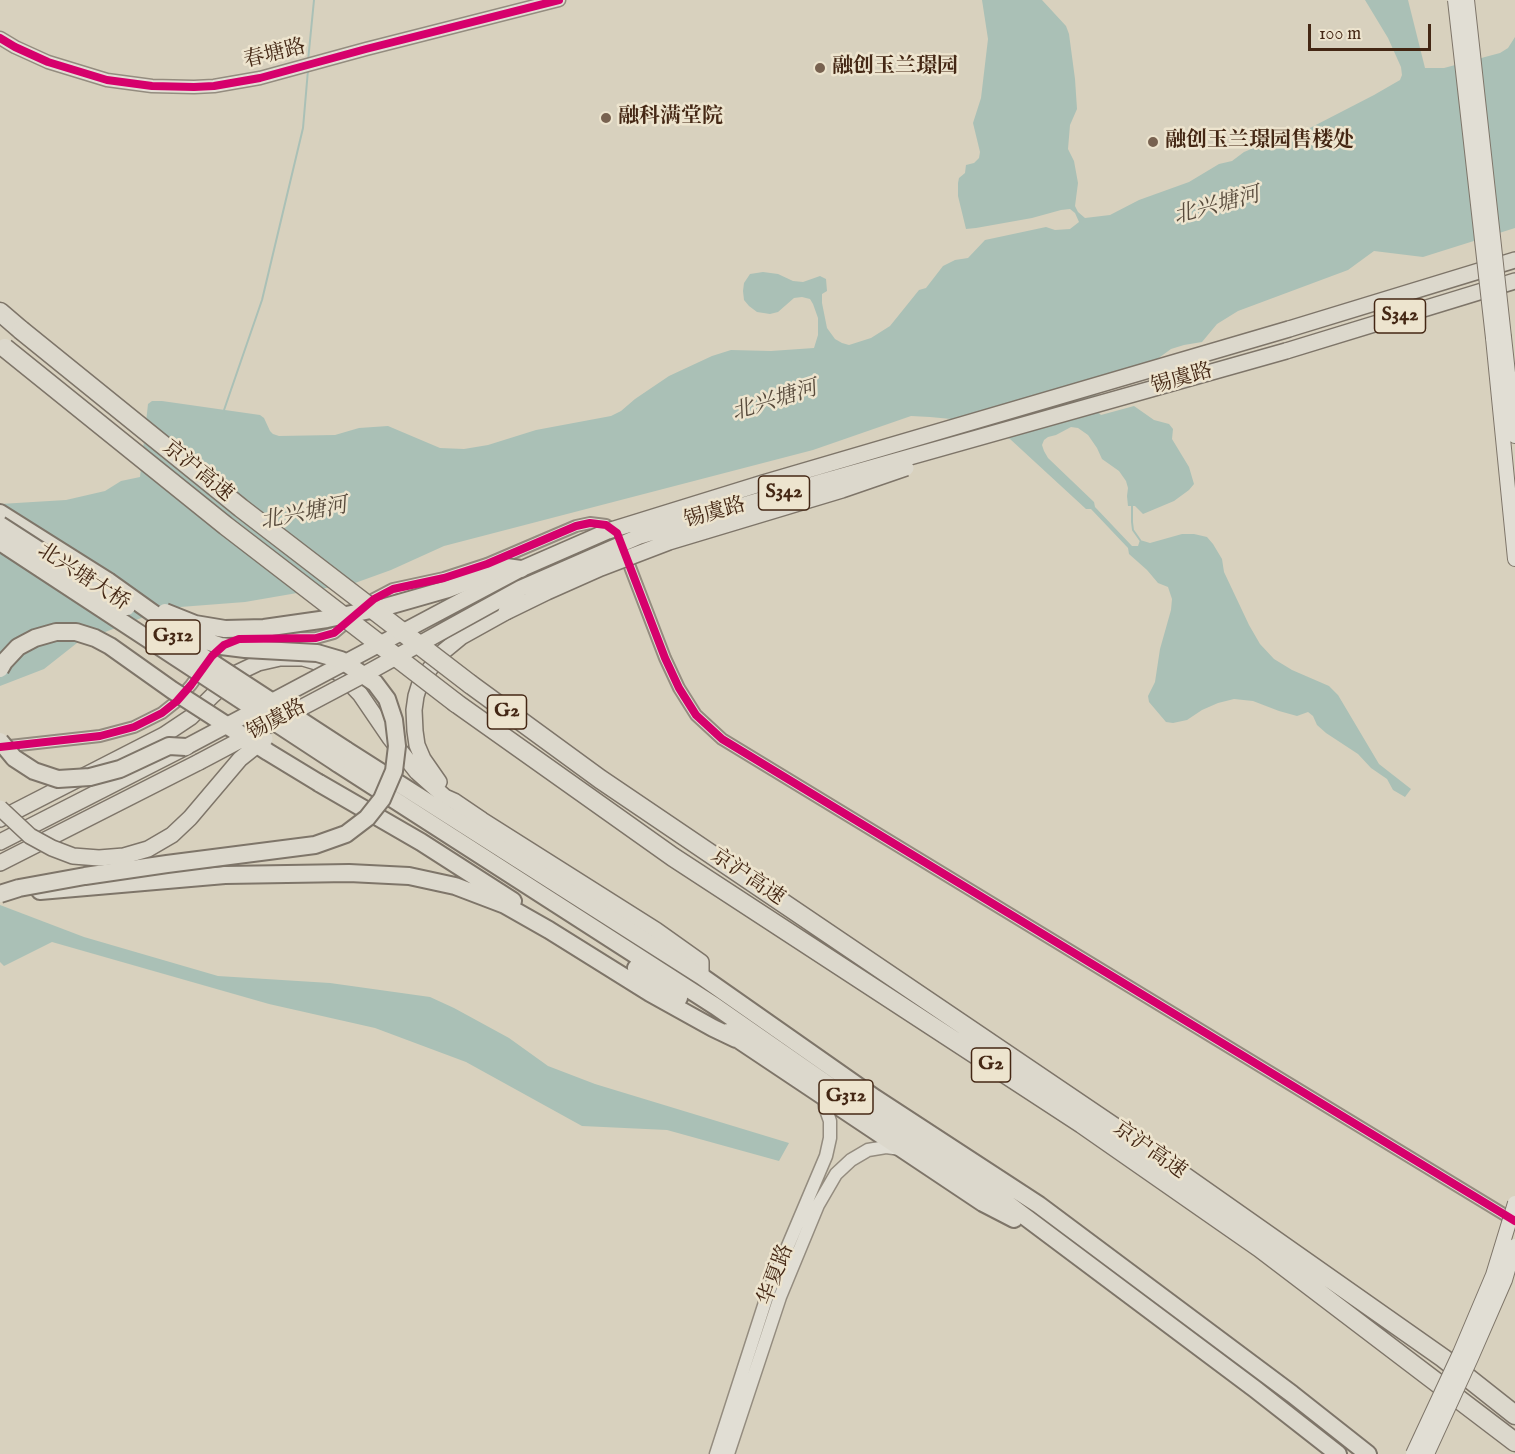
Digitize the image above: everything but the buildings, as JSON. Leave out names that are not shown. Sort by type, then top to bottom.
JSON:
[{"type":"highway","name":"京沪高速","points":[[0,312],[241,508],[470,684],[600,779],[1117,1129],[1443,1358],[1515,1415]]},
{"type":"highway","name":"京沪高速","points":[[3,346],[226,526],[456,703],[673,857],[1082,1124],[1250,1241],[1515,1442]]},
{"type":"highway","points":[[0,513],[108,581],[164,612],[195,624],[225,629],[264,628],[327,619],[385,607],[448,590],[506,567],[521,569]]},
{"type":"highway","name":"北兴塘大桥","points":[[0,525],[341,757]]},
{"type":"highway","name":"北兴塘大桥","points":[[0,542],[341,757]]},
{"type":"highway","points":[[0,894],[19,888],[86,876],[315,845],[346,834],[367,818],[382,799],[394,771],[397,746],[394,720],[387,699],[375,683],[341,660],[317,653],[245,650],[221,646],[188,635],[108,581]]},
{"type":"highway","points":[[0,669],[18,647],[35,638],[56,632],[76,632],[110,646],[258,746],[422,842],[552,926],[593,958]]},
{"type":"highway","points":[[0,741],[14,758],[34,771],[58,778],[90,777],[120,769],[169,746],[186,747]]},
{"type":"highway","name":"G312","points":[[341,757],[616,943],[715,1006],[866,1111],[996,1195],[1256,1389],[1338,1454]]},
{"type":"highway","name":"G312","points":[[341,757],[701,976],[875,1098],[1040,1205],[1292,1394],[1368,1454]]},
{"type":"highway","points":[[0,894],[10,895],[42,890],[225,875],[349,873],[409,876],[455,886],[505,905],[650,993],[736,1039]]},
{"type":"highway","points":[[616,943],[620,957],[736,1039],[983,1203],[1055,1239]]},
{"type":"main road","points":[[1455,0],[1499,338],[1515,436]]},
{"type":"main road","points":[[1467,0],[1499,338],[1515,559]]},
{"type":"main road","name":"锡虞路","points":[[0,842],[186,747],[521,569],[608,531],[1515,260]]},
{"type":"main road","name":"锡虞路","points":[[0,863],[161,783],[521,588],[640,536],[820,482],[1286,351],[1515,281]]},
{"type":"main road","points":[[454,801],[423,759],[417,745],[414,720],[416,696],[421,680],[444,651],[461,637],[547,592],[669,542],[842,490],[1027,424]]},
{"type":"main road","points":[[0,819],[164,735],[191,717],[237,673],[258,663],[280,658],[303,658],[323,664],[342,675],[360,694],[417,772],[445,797],[656,930],[701,962],[701,976]]},
{"type":"main road","points":[[0,808],[30,836],[73,856],[99,858],[124,856],[148,849],[172,835],[190,818],[240,759],[309,704]]},
{"type":"main road","points":[[1413,1454],[1493,1275],[1515,1203]]},
{"type":"main road","points":[[1427,1454],[1505,1280],[1515,1246]]},
{"type":"street","name":"春塘路","points":[[0,38],[65,68],[107,80],[152,86],[194,87],[230,84],[260,78],[524,0]]},
{"type":"street","name":"春塘路","points":[[324,58],[560,0]]},
{"type":"street","name":"春塘路","points":[[0,33],[41,55],[67,64],[106,76],[138,80],[176,83],[214,81],[252,76],[296,66]]},
{"type":"street","points":[[0,747],[100,736],[134,727],[162,713],[177,701],[212,656],[225,645],[239,639],[316,638],[334,633],[374,599],[393,590],[444,578],[487,564],[576,526],[590,523],[606,525],[617,533],[665,658],[679,688],[696,715],[722,739],[1515,1221]]},
{"type":"street","name":"华夏路","points":[[716,1454],[768,1293],[826,1156],[830,1138],[830,1121],[824,1097]]},
{"type":"street","name":"华夏路","points":[[728,1454],[780,1298],[818,1205],[836,1174],[851,1160],[868,1150],[886,1147],[904,1149]]},
{"type":"water","name":"北兴塘河","points":[[982,0],[1042,0],[1066,26],[1075,79],[1077,109],[1070,125],[1068,149],[1074,161],[1078,183],[1075,206],[1085,218],[1110,215],[1139,200],[1189,182],[1219,164],[1232,161],[1244,152],[1310,128],[1400,80],[1401,67],[1388,38],[1365,0],[1408,0],[1425,68],[1444,68],[1500,53],[1508,48],[1515,37],[1515,228],[1423,257],[1374,251],[1348,270],[1238,311],[1217,324],[1202,342],[1171,349],[1160,357],[1151,365],[1146,379],[1098,392],[1094,398],[1096,410],[1101,415],[1134,406],[1154,420],[1169,424],[1173,429],[1172,439],[1189,467],[1194,484],[1174,501],[1143,514],[1135,506],[1128,506],[1126,481],[1119,471],[1102,459],[1088,435],[1078,428],[1071,427],[1048,437],[1042,445],[1048,458],[1094,502],[1095,507],[1132,546],[1138,546],[1140,540],[1150,543],[1182,534],[1207,537],[1222,559],[1224,572],[1260,644],[1274,659],[1292,670],[1329,686],[1338,695],[1379,764],[1411,789],[1405,797],[1393,790],[1387,779],[1371,768],[1358,754],[1326,733],[1308,712],[1297,716],[1253,701],[1234,699],[1202,710],[1187,720],[1166,722],[1149,702],[1148,696],[1155,682],[1160,649],[1171,610],[1172,599],[1168,587],[1158,583],[1129,554],[1128,548],[1091,509],[1086,509],[1010,439],[951,419],[930,417],[911,416],[813,450],[444,546],[391,570],[355,583],[245,602],[167,608],[77,643],[44,669],[0,686],[0,504],[66,500],[105,491],[121,481],[140,477],[148,404],[152,401],[260,415],[264,418],[270,431],[279,436],[335,435],[359,428],[388,426],[440,448],[464,449],[488,445],[536,430],[611,416],[669,376],[712,356],[731,350],[771,351],[814,348],[818,335],[818,318],[810,299],[794,298],[778,312],[770,314],[757,312],[744,300],[744,283],[750,274],[763,272],[778,274],[793,281],[803,282],[820,276],[826,279],[827,291],[822,294],[822,303],[827,328],[835,339],[849,345],[871,338],[890,326],[919,290],[926,288],[943,266],[955,260],[968,258],[985,240],[1046,227],[1055,230],[1070,229],[1079,222],[1075,213],[1070,209],[966,229],[958,196],[958,183],[959,178],[965,173],[966,165],[974,163],[979,158],[980,152],[973,123],[981,98],[988,39]]},
{"type":"water","points":[[0,905],[84,937],[218,976],[330,983],[430,997],[509,1038],[548,1066],[595,1084],[789,1143],[779,1161],[667,1130],[582,1126],[466,1062],[375,1028],[269,1004],[52,942],[4,966],[0,962]]},
{"type":"waterway","points":[[308,61],[314,0]]},
{"type":"waterway","points":[[223,413],[262,300],[303,128],[308,70]]},
{"type":"waterway","points":[[1132,506],[1133,530],[1140,540]]},
{"type":"cycle path","points":[[0,38],[48,62],[107,80],[152,86],[214,86],[260,78],[559,0]]},
{"type":"cycle path","points":[[0,747],[100,736],[134,727],[162,713],[177,701],[212,656],[224,645],[239,639],[316,638],[334,633],[374,599],[393,589],[444,578],[487,564],[576,526],[590,523],[606,525],[617,533],[665,658],[679,688],[696,715],[722,739],[1515,1221]]},
{"type":"place","name":"融创玉兰璟园","points":[[820,68]]},
{"type":"place","name":"融科满堂院","points":[[606,118]]},
{"type":"place","name":"融创玉兰璟园售楼处","points":[[1153,142]]}]
